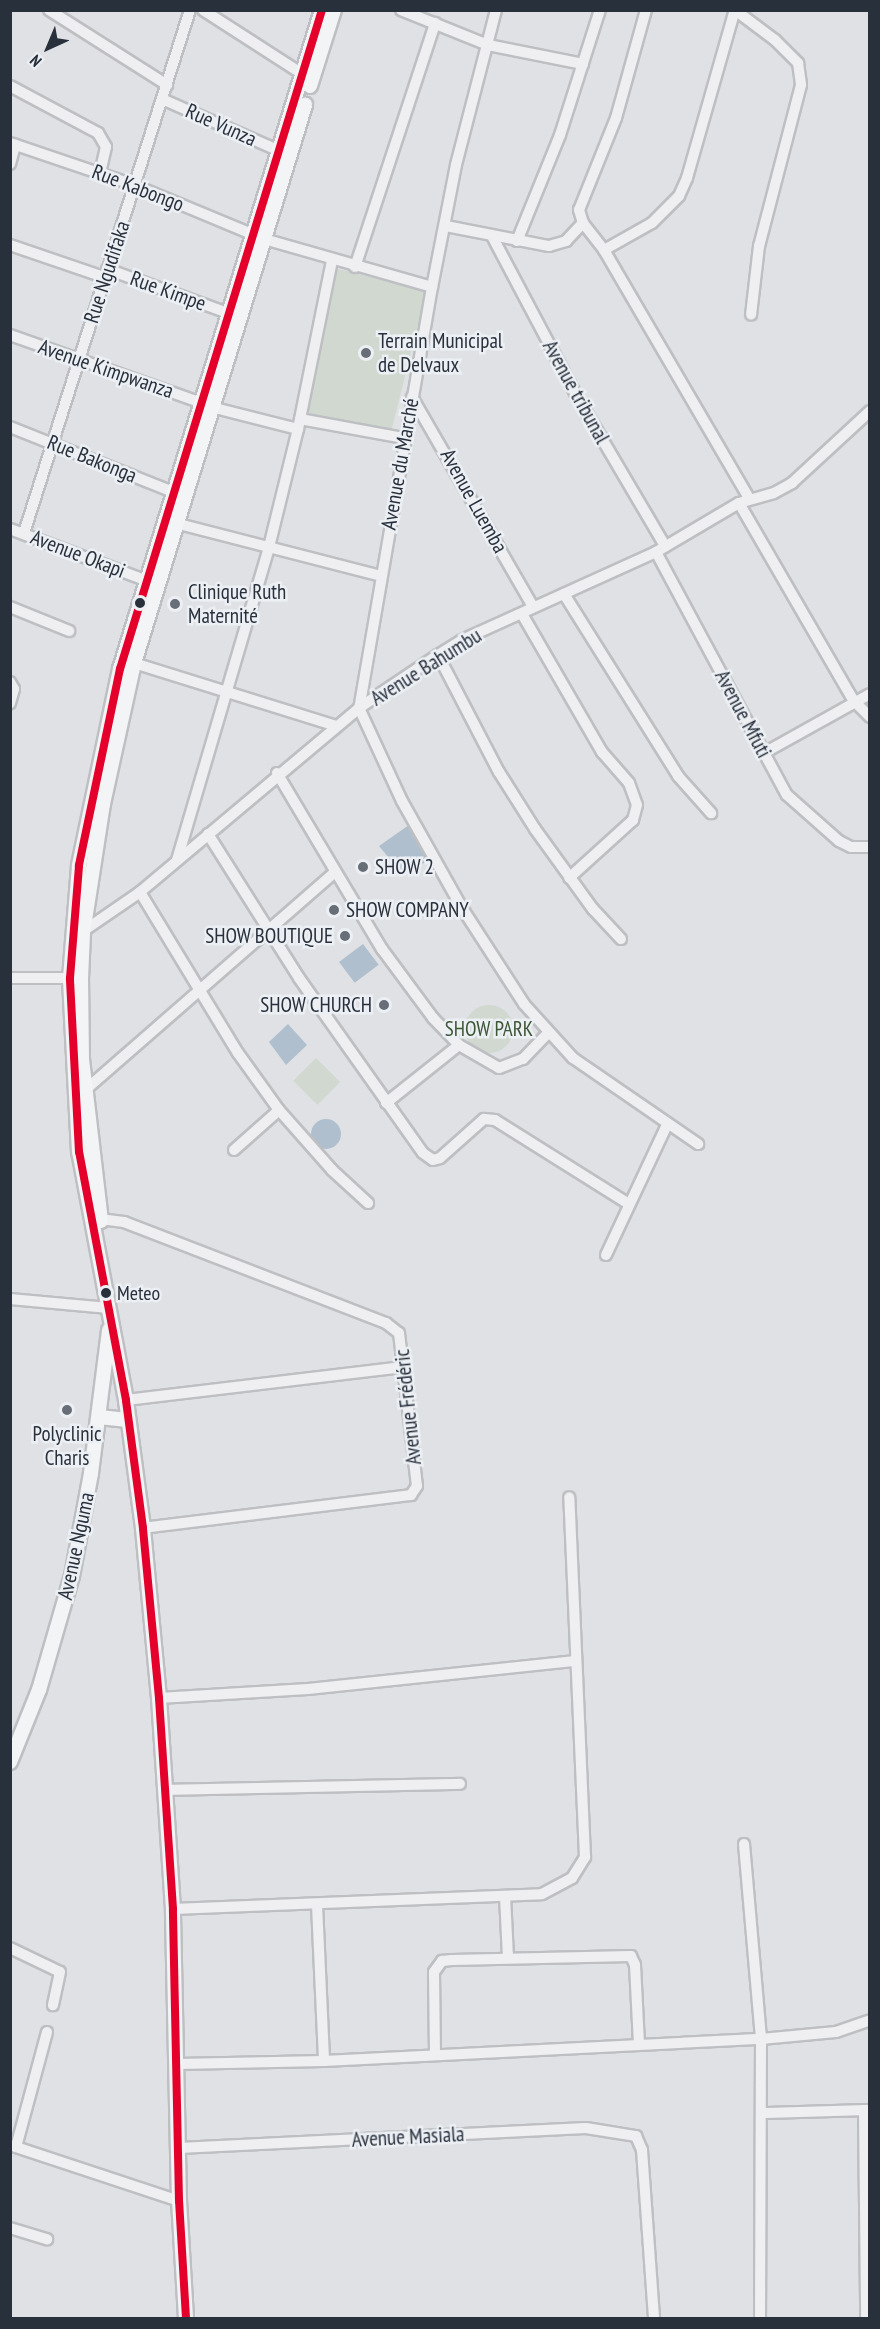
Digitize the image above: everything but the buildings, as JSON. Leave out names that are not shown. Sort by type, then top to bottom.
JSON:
[{"type":"main road","points":[[226,338],[228,313],[259,236],[280,152],[322,10]]},
{"type":"main road","points":[[102,776],[134,663],[151,582],[175,523],[226,338],[334,10]]},
{"type":"main road","points":[[109,1310],[102,1287],[81,1115],[70,978],[102,776],[174,492],[207,405]]},
{"type":"main road","points":[[78,934],[84,1091],[81,1115],[100,1219],[109,1310],[126,1400],[143,1528],[159,1698],[173,1909],[178,2064],[179,2201],[186,2319]]},
{"type":"main road","name":"Avenue Nguma","points":[[10,1762],[39,1690],[72,1576],[99,1417],[109,1310]]},
{"type":"main road","points":[[99,1417],[128,1420]]},
{"type":"street","name":"Rue Vunza","points":[[49,10],[166,85]]},
{"type":"street","name":"Rue Ngudifaka","points":[[24,533],[190,10]]},
{"type":"street","points":[[203,10],[304,75]]},
{"type":"street","points":[[400,10],[488,45],[583,63]]},
{"type":"street","name":"Avenue du Marché","points":[[359,708],[432,287],[446,226],[456,165],[496,10]]},
{"type":"street","points":[[517,241],[583,63],[600,10]]},
{"type":"street","points":[[646,10],[616,118],[579,210],[583,223],[604,250],[854,701],[870,717]]},
{"type":"street","points":[[604,250],[652,223],[679,196],[735,10],[775,40],[798,63],[801,85],[759,246],[751,315]]},
{"type":"street","points":[[356,267],[435,23]]},
{"type":"street","points":[[10,86],[98,133],[106,147],[100,173]]},
{"type":"street","name":"Rue Vunza","points":[[162,99],[280,152]]},
{"type":"street","points":[[10,164],[13,144]]},
{"type":"street","name":"Rue Kabongo","points":[[13,144],[100,173],[259,236],[332,260],[432,287]]},
{"type":"street","points":[[446,226],[517,241],[557,245],[566,241],[583,223]]},
{"type":"street","name":"Avenue tribunal","points":[[492,236],[661,549]]},
{"type":"street","name":"Rue Kimpe","points":[[10,245],[106,273],[228,313]]},
{"type":"street","points":[[177,860],[269,547],[299,424],[332,260]]},
{"type":"street","name":"Avenue Kimpwanza","points":[[10,335],[207,405],[299,424],[404,438]]},
{"type":"street","name":"Avenue Luemba","points":[[412,398],[533,607]]},
{"type":"street","name":"Avenue Bahumbu","points":[[78,934],[140,892],[277,773],[359,708],[438,654],[533,607],[661,549],[744,500],[774,493],[792,483],[870,411]]},
{"type":"street","name":"Rue Bakonga","points":[[10,427],[174,492]]},
{"type":"street","points":[[175,523],[381,576]]},
{"type":"street","name":"Avenue Okapi","points":[[10,529],[151,582]]},
{"type":"street","name":"Avenue Mfuti","points":[[661,549],[764,753],[788,795],[839,841],[865,848]]},
{"type":"street","points":[[564,594],[678,776],[711,813]]},
{"type":"street","points":[[10,607],[69,631]]},
{"type":"street","points":[[522,614],[602,752],[629,783],[637,805],[633,820],[569,878]]},
{"type":"street","points":[[438,654],[499,772],[569,878],[621,939]]},
{"type":"street","points":[[134,663],[336,726]]},
{"type":"street","points":[[10,703],[12,686]]},
{"type":"street","points":[[764,753],[870,694]]},
{"type":"street","points":[[359,708],[402,801],[462,908],[547,1034],[573,1058],[667,1125],[698,1144]]},
{"type":"street","points":[[277,773],[334,873],[407,984],[459,1045],[499,1068],[523,1059],[547,1034]]},
{"type":"street","points":[[208,834],[267,930],[386,1103],[428,1158],[440,1158],[484,1119],[495,1120],[629,1203]]},
{"type":"street","points":[[84,1091],[203,990],[267,930],[334,873]]},
{"type":"street","points":[[140,892],[203,990],[238,1053],[279,1110],[332,1170],[368,1203]]},
{"type":"street","points":[[10,978],[70,978]]},
{"type":"street","points":[[386,1103],[459,1045]]},
{"type":"street","points":[[234,1150],[279,1110]]},
{"type":"street","points":[[606,1255],[667,1125]]},
{"type":"street","name":"Avenue Frédéric","points":[[100,1219],[124,1222],[395,1327],[399,1333],[417,1486],[411,1495],[143,1528]]},
{"type":"street","points":[[10,1299],[109,1310]]},
{"type":"street","points":[[126,1400],[403,1367]]},
{"type":"street","points":[[173,1909],[317,1905],[542,1894],[558,1888],[572,1878],[585,1857],[569,1497]]},
{"type":"street","points":[[159,1698],[308,1689],[576,1661]]},
{"type":"street","points":[[166,1790],[460,1784]]},
{"type":"street","points":[[744,1844],[761,2039],[763,2113],[760,2319]]},
{"type":"street","points":[[505,1896],[508,1958]]},
{"type":"street","points":[[317,1905],[324,2061]]},
{"type":"street","points":[[10,1948],[60,1972],[53,2006]]},
{"type":"street","points":[[435,2055],[437,1965],[452,1960],[631,1956],[635,1965],[639,2044]]},
{"type":"street","points":[[178,2064],[324,2061],[761,2039],[836,2032],[870,2019]]},
{"type":"street","points":[[47,2032],[13,2146],[179,2201]]},
{"type":"street","points":[[763,2113],[867,2110],[866,2319]]},
{"type":"street","name":"Avenue Masiala","points":[[179,2148],[586,2128],[636,2136],[642,2150],[654,2319]]},
{"type":"street","points":[[10,2228],[47,2238]]},
{"type":"green space","name":"Terrain Municipal de Delvaux","points":[[334,268],[426,291],[390,437],[298,414]]},
{"type":"green space","name":"SHOW PARK","points":[[484,1005],[494,1005],[506,1012],[513,1024],[513,1034],[506,1046],[494,1053],[484,1053],[469,1042],[465,1034],[465,1024],[476,1009]]},
{"type":"green space","points":[[316,1058],[340,1082],[317,1105],[293,1081]]},
{"type":"water","points":[[409,825],[429,860],[403,875],[379,846]]},
{"type":"water","points":[[363,944],[379,965],[355,983],[339,962]]},
{"type":"water","points":[[288,1024],[307,1045],[286,1065],[269,1042]]},
{"type":"water","points":[[326,1119],[337,1123],[341,1134],[337,1145],[326,1149],[315,1145],[311,1134],[315,1123]]},
{"type":"transit line","points":[[186,2318],[179,2201],[173,1909],[159,1698],[143,1528],[126,1400],[79,1152],[70,978],[79,865],[120,669],[322,10]]},
{"type":"place","name":"Terrain Municipal de Delvaux","points":[[366,353]]},
{"type":"place","name":"Clinique Ruth Maternité","points":[[175,604]]},
{"type":"place","name":"SHOW 2","points":[[363,867]]},
{"type":"place","name":"SHOW COMPANY","points":[[334,910]]},
{"type":"place","name":"SHOW BOUTIQUE","points":[[345,936]]},
{"type":"place","name":"SHOW CHURCH","points":[[384,1005]]},
{"type":"place","name":"Meteo","points":[[106,1293]]},
{"type":"place","name":"Polyclinic Charis","points":[[67,1410]]}]
